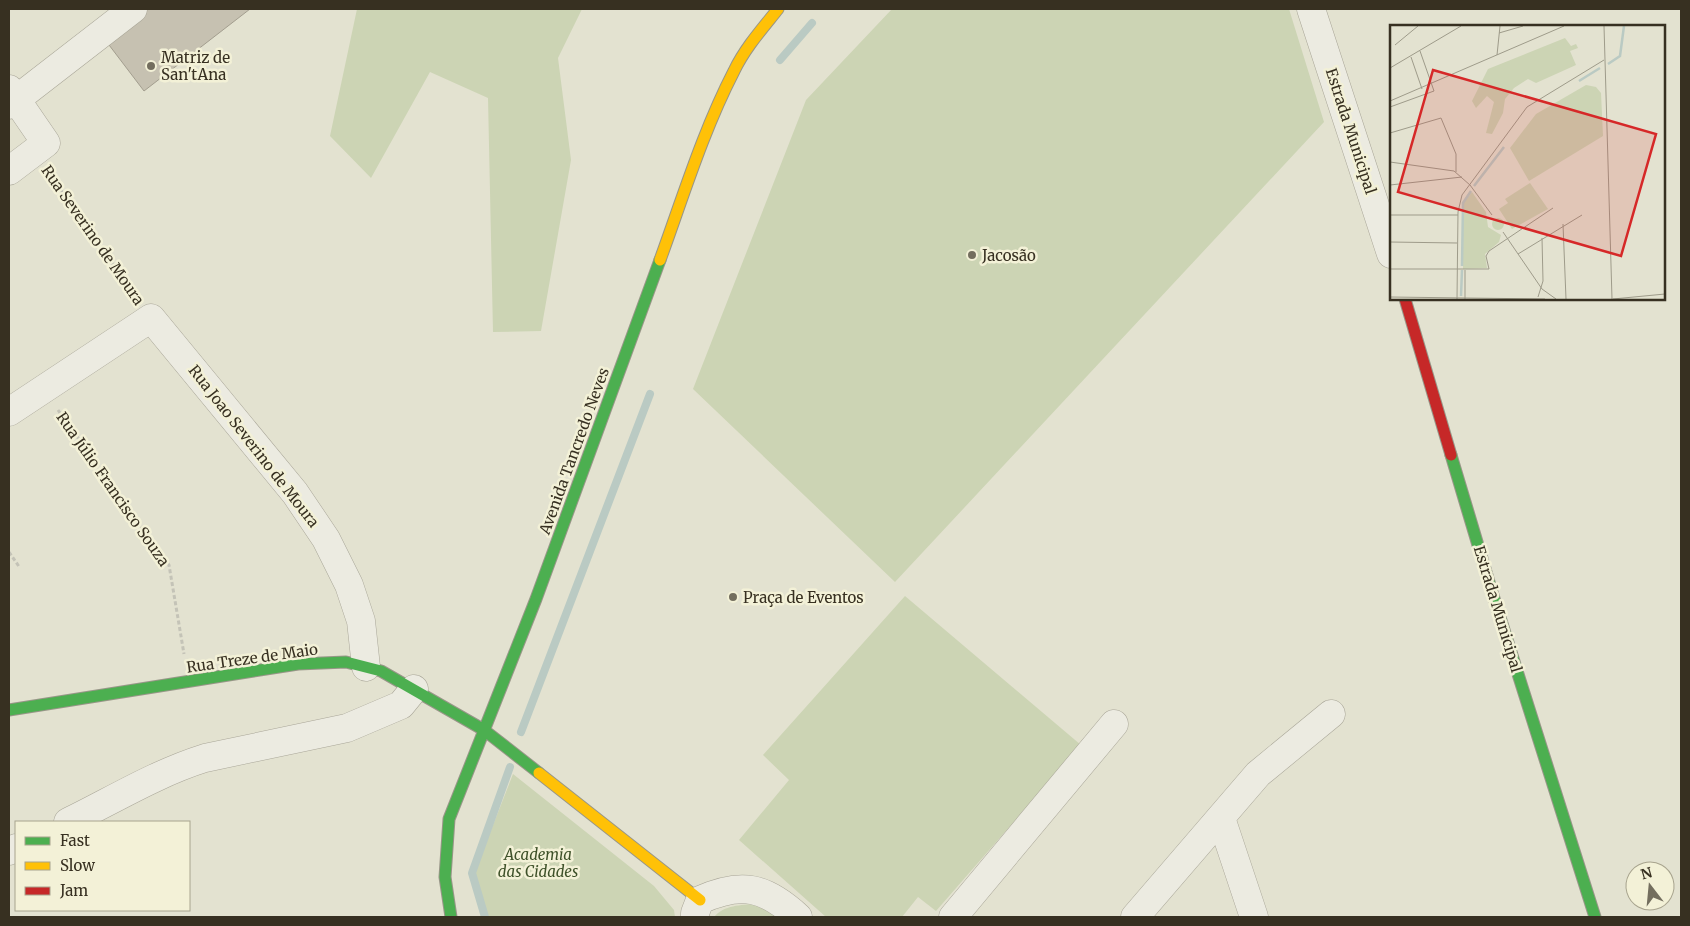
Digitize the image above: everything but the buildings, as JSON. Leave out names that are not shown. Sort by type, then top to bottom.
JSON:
[{"type":"street","points":[[9,171],[46,142],[11,98],[133,9]]},
{"type":"street","name":"Avenida Tancredo Neves","points":[[451,917],[445,877],[449,819],[536,599],[705,137],[734,70],[752,42],[778,9]]},
{"type":"street","name":"Estrada Municipal","points":[[1311,9],[1390,251]]},
{"type":"street","name":"Estrada Municipal","points":[[1405,300],[1495,601],[1595,917]]},
{"type":"street","points":[[9,412],[151,318]]},
{"type":"street","name":"Rua Joao Severino de Moura","points":[[151,318],[295,493],[326,539],[349,585],[361,621],[366,667]]},
{"type":"street","name":"Rua Treze de Maio","points":[[9,710],[298,664],[346,662],[381,671],[484,730],[698,909]]},
{"type":"street","points":[[70,821],[187,763],[347,728],[401,706],[414,689]]},
{"type":"street","points":[[1135,917],[1258,774],[1331,714]]},
{"type":"street","points":[[953,917],[1114,724]]},
{"type":"street","points":[[1221,818],[1254,917]]},
{"type":"street","points":[[698,909],[719,892],[742,889],[757,891],[772,897],[798,917]]},
{"type":"path","name":"Rua Severino de Moura","points":[[39,148],[151,318]]},
{"type":"path","name":"Rua Júlio Francisco Souza","points":[[43,389],[170,565],[189,681]]},
{"type":"path","points":[[9,552],[20,568]]},
{"type":"green space","points":[[357,9],[582,9],[558,58],[571,160],[541,331],[493,332],[488,98],[430,72],[371,178],[330,136]]},
{"type":"green space","name":"Jacosão","points":[[892,9],[1289,9],[1324,122],[895,582],[693,389],[806,100]]},
{"type":"green space","points":[[905,596],[1081,745],[936,911],[918,897],[902,917],[826,917],[739,840],[789,780],[763,755]]},
{"type":"green space","name":"Academia das Cidades","points":[[513,774],[654,886],[674,910],[675,917],[485,917],[473,876]]},
{"type":"green space","points":[[756,904],[782,917],[714,917],[728,908]]},
{"type":"waterway","points":[[780,60],[812,23]]},
{"type":"waterway","points":[[521,732],[650,394]]},
{"type":"waterway","points":[[485,917],[472,873],[510,767]]},
{"type":"traffic: fast","points":[[451,917],[445,877],[449,819],[536,599],[660,260]]},
{"type":"traffic: fast","points":[[1451,455],[1492,592],[1595,917]]},
{"type":"traffic: fast","points":[[9,710],[298,664],[346,662],[381,671],[484,730],[539,773]]},
{"type":"traffic: slow","points":[[660,260],[694,164],[723,94],[743,54],[778,9]]},
{"type":"traffic: slow","points":[[539,773],[700,900]]},
{"type":"traffic: jam","points":[[1405,300],[1451,455]]},
{"type":"place","name":"Matriz de San'tAna","points":[[151,66]]},
{"type":"place","name":"Jacosão","points":[[972,255]]},
{"type":"place","name":"Praça de Eventos","points":[[733,597]]}]
